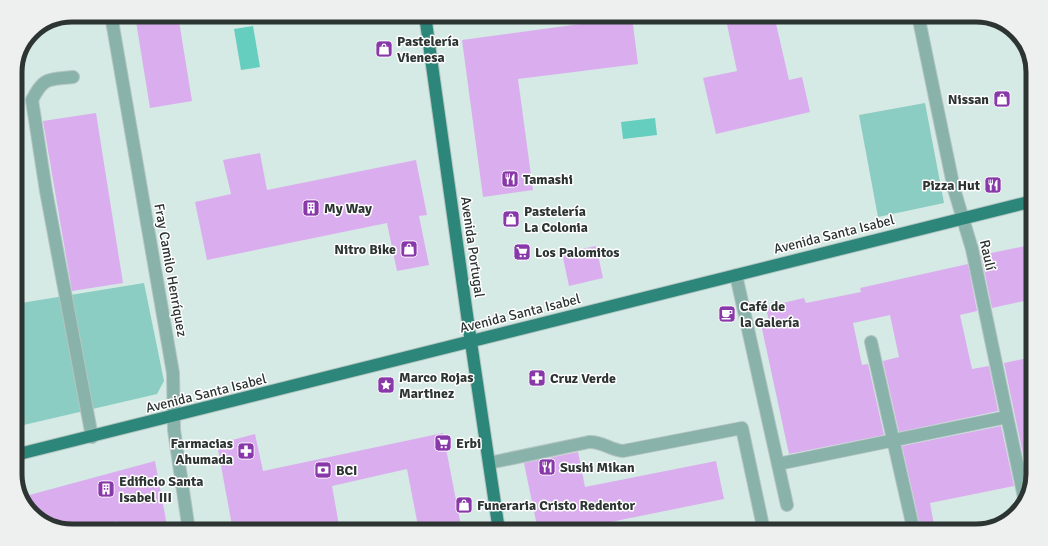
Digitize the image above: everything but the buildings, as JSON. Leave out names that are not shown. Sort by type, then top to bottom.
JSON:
[{"type":"main road","name":"Avenida Portugal","points":[[427,22],[470,342],[498,524]]},
{"type":"main road","name":"Avenida Santa Isabel","points":[[22,453],[963,217],[1026,203]]},
{"type":"street","name":"Fray Camilo Henríquez","points":[[112,22],[173,373],[176,451],[188,524]]},
{"type":"street","name":"Raulí","points":[[919,22],[954,189],[972,249],[1023,491]]},
{"type":"street","points":[[73,76],[44,81],[38,88],[32,100],[46,191],[92,436]]},
{"type":"street","points":[[736,275],[787,505]]},
{"type":"street","points":[[871,342],[912,523]]},
{"type":"street","points":[[778,464],[1007,418]]},
{"type":"street","points":[[488,463],[589,442],[599,442],[615,450],[623,451],[742,428],[763,524]]},
{"type":"shaded area","points":[[253,26],[260,67],[241,70],[234,29]]},
{"type":"shaded area","points":[[925,103],[944,203],[878,217],[859,115]]},
{"type":"shaded area","points":[[655,118],[657,135],[623,139],[621,122]]},
{"type":"shaded area","points":[[144,283],[164,381],[157,394],[22,425],[22,303]]},
{"type":"place","name":"Pastelería Vienesa","points":[[384,49]]},
{"type":"place","name":"Nissan","points":[[1002,99]]},
{"type":"place","name":"Tamashi","points":[[510,179]]},
{"type":"place","name":"Pizza Hut","points":[[993,185]]},
{"type":"place","name":"My Way","points":[[311,208]]},
{"type":"place","name":"Pastelería La Colonia","points":[[511,219]]},
{"type":"place","name":"Nitro Bike","points":[[409,249]]},
{"type":"place","name":"Los Palomitos","points":[[522,252]]},
{"type":"place","name":"Café de la Galería","points":[[727,314]]},
{"type":"place","name":"Cruz Verde","points":[[537,378]]},
{"type":"place","name":"Marco Rojas Martinez","points":[[386,385]]},
{"type":"place","name":"Erbi","points":[[443,443]]},
{"type":"place","name":"Farmacias Ahumada","points":[[246,451]]},
{"type":"place","name":"Sushi Mikan","points":[[547,467]]},
{"type":"place","name":"BCI","points":[[323,470]]},
{"type":"place","name":"Edificio Santa Isabel III","points":[[106,489]]},
{"type":"place","name":"Funeraria Cristo Redentor","points":[[464,505]]}]
